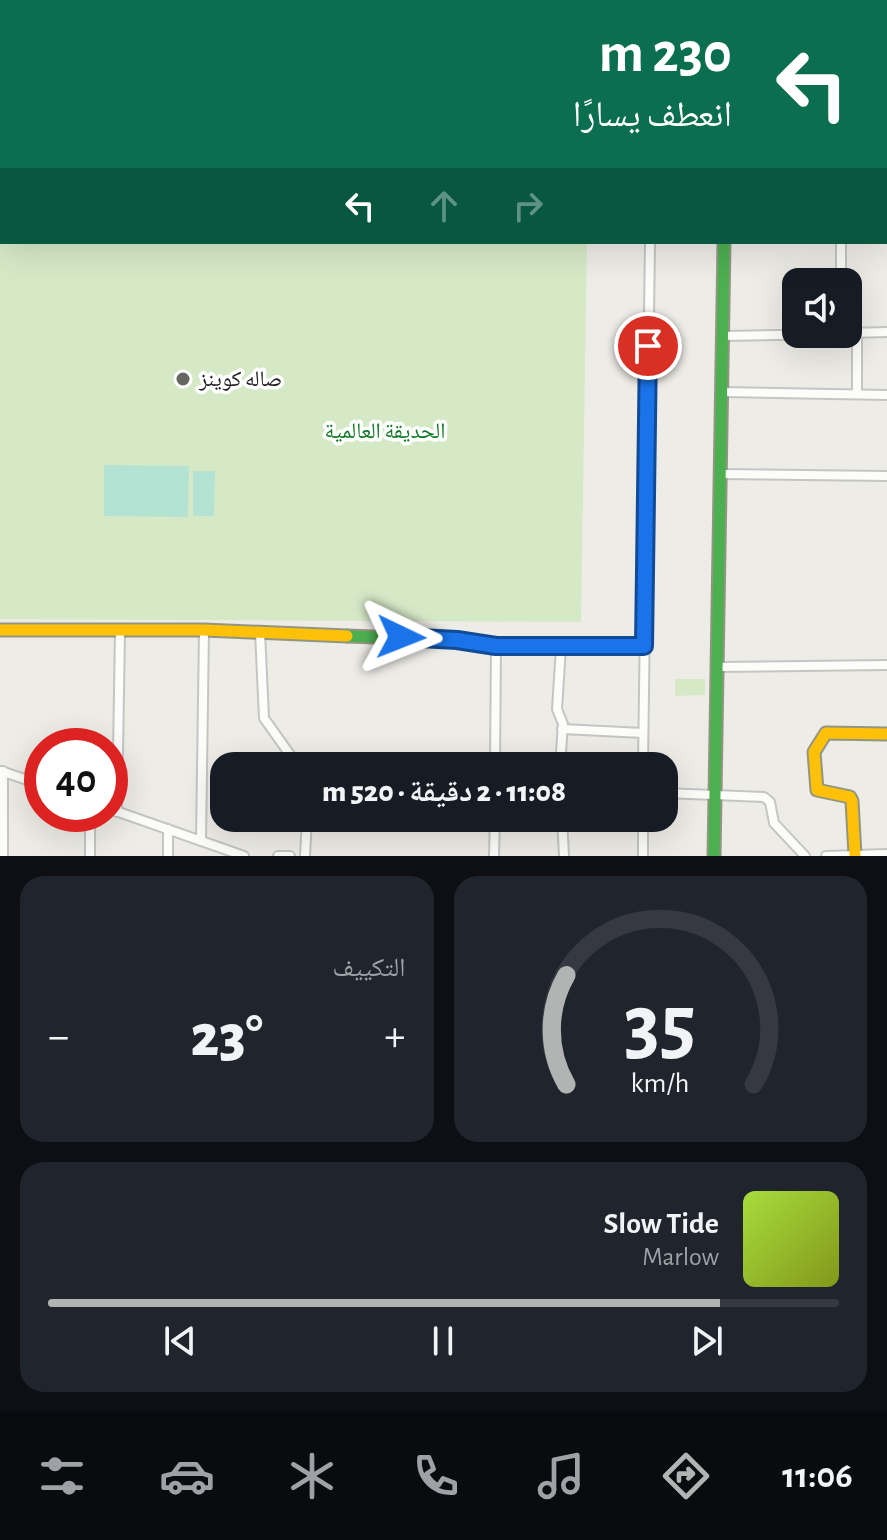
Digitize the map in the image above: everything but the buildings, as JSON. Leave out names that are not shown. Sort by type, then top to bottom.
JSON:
[{"type":"street","points":[[643,752],[650,244]]},
{"type":"street","points":[[714,856],[724,244]]},
{"type":"street","points":[[841,244],[841,268]]},
{"type":"street","points":[[862,333],[887,332]]},
{"type":"street","points":[[722,336],[782,335]]},
{"type":"street","points":[[853,348],[857,394]]},
{"type":"street","points":[[721,392],[887,395]]},
{"type":"street","points":[[720,474],[887,476]]},
{"type":"street","points":[[0,630],[204,630],[457,640],[496,646],[644,646]]},
{"type":"street","points":[[201,841],[204,630]]},
{"type":"street","points":[[117,728],[120,632]]},
{"type":"street","points":[[260,632],[262,711],[269,728],[287,752]]},
{"type":"street","points":[[495,752],[496,646]]},
{"type":"street","points":[[561,647],[557,709],[562,729],[561,752]]},
{"type":"street","points":[[717,667],[887,665]]},
{"type":"street","points":[[562,729],[643,733]]},
{"type":"street","points":[[855,855],[852,801],[850,797],[817,790],[812,765],[813,751],[826,733],[887,734]]},
{"type":"street","points":[[2,852],[2,771],[24,779]]},
{"type":"street","points":[[678,793],[768,799],[774,823],[805,856]]},
{"type":"street","points":[[128,815],[241,855]]},
{"type":"street","points":[[168,829],[168,856]]},
{"type":"street","points":[[90,832],[90,856]]},
{"type":"street","points":[[305,856],[306,832]]},
{"type":"street","points":[[494,856],[495,832]]},
{"type":"street","points":[[563,832],[564,856]]},
{"type":"street","points":[[643,832],[643,856]]},
{"type":"street","points":[[826,856],[887,854]]},
{"type":"street","points":[[278,856],[290,856]]},
{"type":"green space","name":"الحديقة العالمية","points":[[0,244],[587,244],[581,622],[0,619]]},
{"type":"green space","points":[[104,465],[189,466],[188,517],[104,516]]},
{"type":"green space","points":[[193,471],[215,471],[214,516],[193,516]]},
{"type":"green space","points":[[675,679],[705,679],[705,695],[675,696]]},
{"type":"traffic: fast","points":[[714,856],[724,244]]},
{"type":"traffic: fast","points":[[347,636],[457,640],[496,646],[644,646]]},
{"type":"traffic: slow","points":[[0,630],[204,630],[347,636]]},
{"type":"traffic: slow","points":[[855,855],[852,801],[850,797],[817,790],[814,752],[826,733],[887,734]]},
{"type":"place","name":"صاله كوينز","points":[[183,379]]},
{"type":"route","points":[[401,637],[496,646],[644,646],[648,346]]}]
